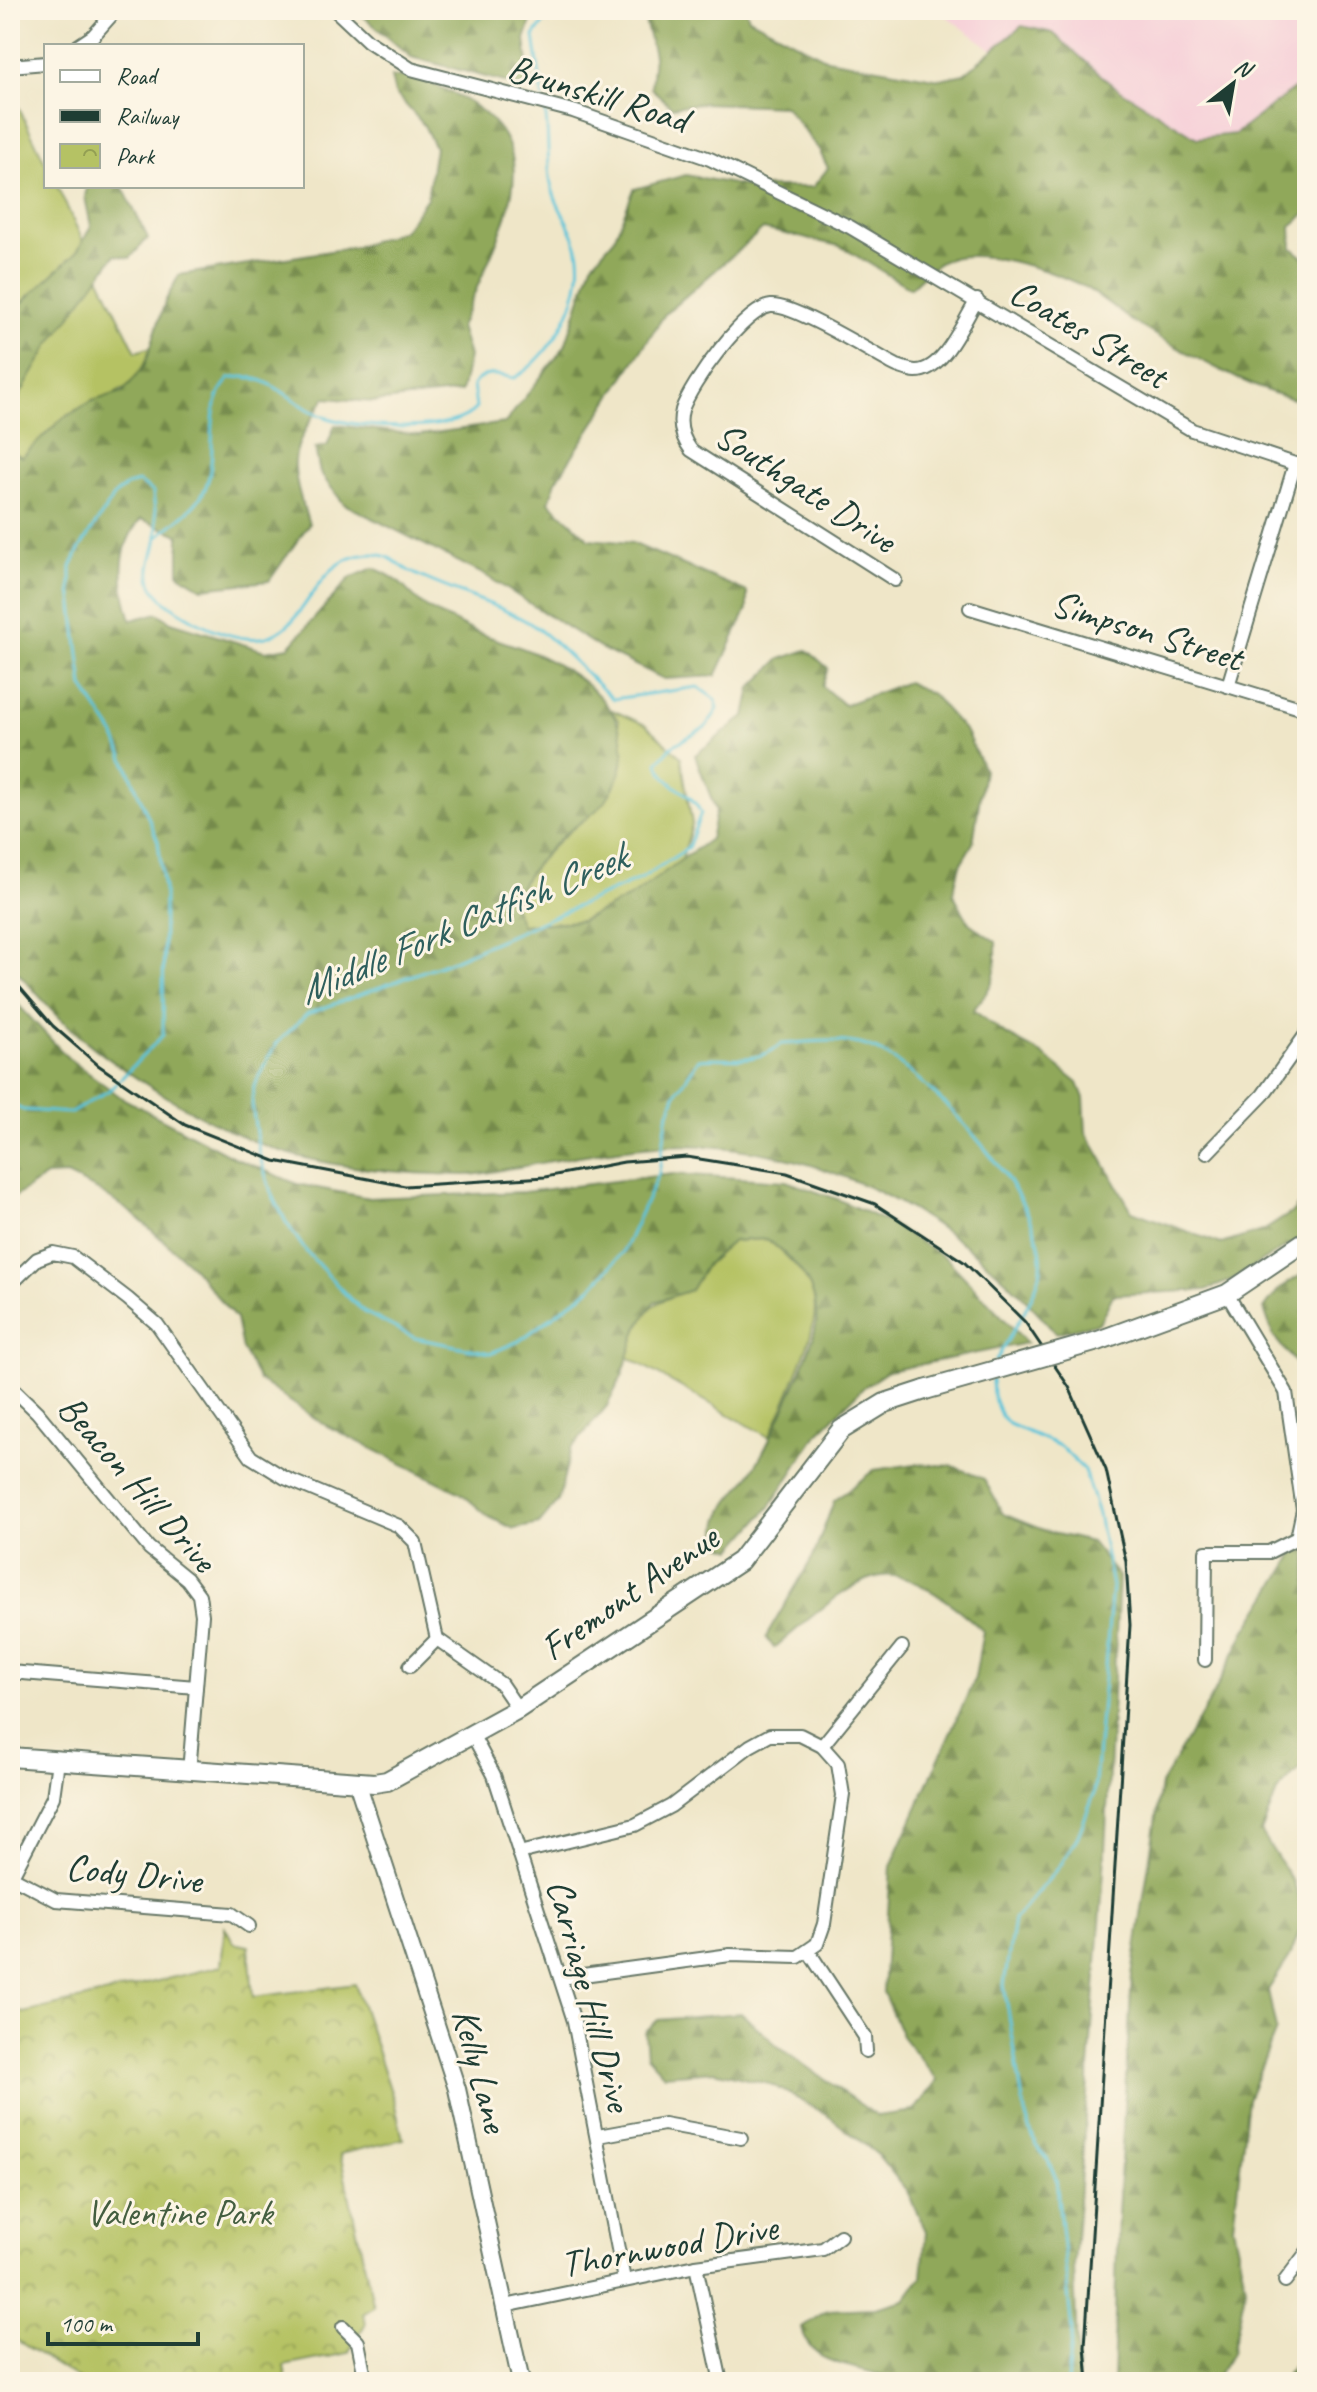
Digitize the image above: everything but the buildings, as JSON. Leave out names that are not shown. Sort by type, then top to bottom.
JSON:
[{"type":"main road","name":"Fremont Avenue","points":[[10,1757],[189,1772],[387,1781],[518,1709],[740,1561],[841,1430],[885,1403],[1098,1341],[1227,1294],[1307,1240]]},
{"type":"street","points":[[81,44],[93,36],[116,10]]},
{"type":"street","name":"Brunskill Road","points":[[335,10],[368,41],[411,69],[573,111],[710,159],[850,227]]},
{"type":"street","points":[[10,66],[44,63]]},
{"type":"street","name":"Coates Street","points":[[850,227],[1192,430],[1301,466]]},
{"type":"street","name":"Southgate Drive","points":[[895,580],[691,450],[680,428],[681,413],[688,397],[742,322],[756,309],[781,306],[897,366],[916,371],[929,367],[939,359],[977,300]]},
{"type":"street","points":[[1228,686],[1301,466]]},
{"type":"street","name":"Simpson Street","points":[[970,608],[1307,710]]},
{"type":"street","points":[[1207,1153],[1263,1095],[1307,1033]]},
{"type":"street","points":[[10,1285],[37,1259],[53,1253],[73,1257],[128,1299],[157,1324],[251,1457],[285,1478],[399,1526],[415,1542],[437,1639],[501,1684],[518,1709]]},
{"type":"street","points":[[1205,1660],[1206,1552],[1269,1552],[1297,1538],[1303,1510],[1286,1392],[1227,1294]]},
{"type":"street","name":"Beacon Hill Drive","points":[[10,1386],[37,1412],[149,1548],[187,1579],[199,1595],[202,1615],[189,1772]]},
{"type":"street","points":[[410,1666],[437,1639]]},
{"type":"street","points":[[822,1746],[902,1647]]},
{"type":"street","points":[[10,1672],[196,1687]]},
{"type":"street","name":"Carriage Hill Drive","points":[[472,1734],[494,1775],[561,1978],[598,2136],[624,2280]]},
{"type":"street","points":[[519,1853],[635,1825],[671,1806],[750,1746],[770,1735],[800,1735],[822,1746],[838,1764],[843,1795],[824,1924],[817,1944],[809,1952],[783,1958],[708,1957],[561,1978]]},
{"type":"street","points":[[11,1878],[53,1797],[58,1761]]},
{"type":"street","name":"Kelly Lane","points":[[357,1782],[451,2067],[521,2382]]},
{"type":"street","name":"Cody Drive","points":[[11,1878],[56,1900],[232,1914],[249,1926]]},
{"type":"street","points":[[809,1952],[865,2037],[866,2051]]},
{"type":"street","points":[[598,2136],[664,2124],[741,2138]]},
{"type":"street","name":"Thornwood Drive","points":[[505,2306],[696,2266],[823,2249],[840,2236]]},
{"type":"street","points":[[1285,2281],[1307,2252]]},
{"type":"street","points":[[696,2266],[721,2382]]},
{"type":"street","points":[[343,2327],[358,2342],[366,2382]]},
{"type":"shaded area","points":[[938,10],[1307,10],[1307,138],[1242,233]]},
{"type":"green space","points":[[356,10],[535,10],[525,39],[531,89],[411,57]]},
{"type":"green space","points":[[642,10],[746,10],[749,18],[827,59],[940,79],[964,74],[1022,26],[1053,33],[1111,84],[1197,138],[1235,134],[1307,79],[1307,213],[1291,226],[1292,248],[1307,260],[1307,401],[1269,392],[1222,371],[1140,326],[1095,293],[1049,272],[1011,261],[957,257],[939,263],[910,288],[840,246],[763,229],[665,314],[556,481],[549,502],[589,539],[632,543],[747,592],[747,609],[716,676],[664,679],[600,648],[485,575],[344,504],[320,473],[315,448],[327,446],[335,425],[419,435],[505,423],[565,346],[592,264],[614,239],[634,189],[686,175],[749,187],[813,187],[828,168],[819,150],[785,106],[702,103],[672,107],[651,88],[654,55]]},
{"type":"green space","points":[[410,76],[461,98],[493,122],[510,149],[514,178],[508,211],[460,327],[469,356],[461,392],[374,402],[325,398],[304,432],[295,458],[297,486],[309,524],[269,581],[202,588],[179,574],[179,535],[141,519],[127,542],[122,567],[124,594],[131,620],[158,613],[171,622],[265,651],[289,647],[350,578],[373,568],[392,577],[434,612],[551,661],[593,690],[609,708],[619,728],[623,750],[619,774],[603,804],[552,847],[523,882],[512,902],[521,925],[581,921],[632,896],[710,839],[716,811],[695,755],[745,716],[751,688],[780,659],[807,650],[828,668],[822,686],[844,705],[907,682],[932,694],[966,732],[984,770],[973,843],[960,865],[953,893],[969,923],[996,942],[993,979],[973,1010],[1005,1034],[1042,1054],[1078,1083],[1084,1098],[1086,1132],[1132,1211],[1221,1244],[1263,1231],[1294,1211],[1307,1193],[1307,1234],[1230,1281],[1206,1290],[1113,1295],[1099,1323],[1056,1333],[1017,1290],[974,1252],[927,1219],[878,1192],[826,1170],[771,1155],[714,1147],[656,1146],[465,1175],[359,1168],[317,1161],[268,1146],[171,1099],[109,1059],[59,1017],[10,964],[10,451],[22,457],[62,419],[92,401],[123,392],[145,365],[165,302],[179,275],[356,247],[404,230],[427,198],[435,148],[424,125],[395,93],[391,77]]},
{"type":"green space","points":[[10,103],[17,104],[44,160],[44,188],[58,188],[83,241],[77,252],[10,314]]},
{"type":"green space","points":[[87,188],[123,188],[148,238],[130,258],[115,255],[48,347],[10,412],[10,314],[77,252],[91,226],[85,197]]},
{"type":"green space","points":[[99,276],[136,352],[151,347],[143,366],[125,387],[63,418],[22,457],[10,451],[10,412],[48,347]]},
{"type":"green space","points":[[610,709],[646,725],[681,757],[692,824],[682,860],[632,896],[581,921],[521,925],[512,902],[520,887],[552,847],[605,802],[619,720]]},
{"type":"green space","points":[[10,996],[68,1058],[122,1098],[235,1158],[297,1184],[369,1198],[524,1192],[673,1174],[786,1181],[837,1199],[887,1222],[947,1259],[1027,1343],[888,1371],[864,1387],[817,1434],[769,1508],[733,1549],[719,1544],[721,1514],[757,1464],[777,1425],[813,1338],[816,1318],[810,1285],[788,1257],[767,1239],[733,1241],[707,1264],[691,1290],[654,1302],[637,1329],[622,1376],[607,1406],[571,1449],[558,1501],[539,1524],[514,1529],[489,1517],[461,1493],[325,1425],[259,1380],[242,1349],[236,1319],[190,1264],[132,1213],[96,1189],[67,1175],[46,1176],[10,1200]]},
{"type":"green space","points":[[767,1239],[799,1269],[813,1296],[815,1311],[807,1346],[769,1437],[628,1357],[642,1319],[654,1305],[691,1290],[707,1264],[733,1241]]},
{"type":"green space","points":[[1307,1271],[1307,1377],[1274,1337],[1264,1309],[1279,1289]]},
{"type":"green space","points":[[915,1464],[953,1466],[984,1479],[1003,1514],[1048,1532],[1091,1542],[1119,1577],[1104,1870],[1074,2266],[1078,2382],[894,2382],[839,2364],[815,2352],[802,2327],[828,2310],[875,2308],[905,2300],[922,2277],[926,2231],[907,2191],[878,2155],[826,2114],[773,2085],[714,2071],[664,2075],[647,2056],[645,2032],[658,2020],[741,2013],[780,2048],[877,2116],[914,2111],[937,2080],[902,2036],[883,1992],[891,1866],[975,1678],[983,1631],[950,1603],[922,1586],[894,1576],[882,1576],[869,1579],[840,1595],[774,1648],[766,1637],[814,1555],[834,1501],[874,1470]]},
{"type":"green space","points":[[1307,1534],[1307,1760],[1277,1792],[1261,1832],[1293,1882],[1306,1914],[1290,1956],[1268,1990],[1276,2030],[1248,2099],[1233,2226],[1246,2287],[1232,2353],[1212,2382],[1113,2382],[1118,2214],[1132,1975],[1161,1784],[1213,1695],[1245,1632]]},
{"type":"green space","name":"Valentine Park","points":[[225,1927],[234,1943],[249,1946],[253,1997],[355,1984],[394,2101],[403,2139],[340,2154],[374,2307],[363,2314],[366,2323],[348,2353],[284,2366],[287,2382],[83,2382],[10,2336],[10,2009],[24,2013],[221,1966]]},
{"type":"green space","points":[[1307,2347],[1307,2382],[1281,2382]]},
{"type":"waterway","points":[[543,98],[534,36],[553,10]]},
{"type":"waterway","points":[[158,537],[203,493],[211,464],[215,406],[229,379],[257,379],[315,413],[342,422],[428,426],[465,417],[476,408],[473,385],[481,377],[514,378],[543,354],[566,318],[579,278],[575,240],[552,187],[545,110]]},
{"type":"waterway","name":"Middle Fork Catfish Creek","points":[[10,1104],[23,1110],[71,1113],[111,1089],[163,1035],[164,889],[158,841],[114,734],[83,687],[71,590],[71,567],[80,548],[115,495],[127,485],[139,482],[153,492],[157,534],[150,576],[154,588],[183,614],[235,636],[264,638],[284,628],[327,575],[346,560],[377,554],[424,578],[524,620],[557,645],[613,699],[698,687],[716,700],[718,709],[706,727],[672,746],[658,763],[668,780],[691,799],[701,813],[688,848],[642,878],[451,961],[307,1014],[276,1044],[254,1086],[252,1104],[259,1154],[271,1192],[286,1222],[305,1250],[350,1299],[366,1313],[415,1338],[491,1353],[519,1341],[591,1288],[623,1252],[659,1173],[667,1118],[675,1095],[699,1059],[753,1057],[772,1051],[781,1044],[843,1041],[877,1050],[927,1087],[984,1148],[1028,1215],[1040,1247],[1040,1274],[1027,1306],[996,1361]]},
{"type":"waterway","name":"Middle Fork Catfish Creek","points":[[992,1380],[993,1396],[1001,1416],[1009,1424],[1060,1446],[1084,1470],[1098,1514],[1112,1586],[1094,1794],[1078,1836],[1060,1866],[1014,1920],[1004,1985],[1025,2114],[1036,2146],[1047,2158],[1056,2179],[1072,2331],[1067,2382]]},
{"type":"railway","points":[[10,976],[53,1026],[98,1065],[185,1125],[275,1161],[405,1186],[545,1177],[624,1162],[687,1157],[787,1173],[875,1204],[964,1262],[1025,1322],[1069,1387],[1106,1470],[1126,1562],[1130,1625],[1085,2347],[1088,2382]]}]
